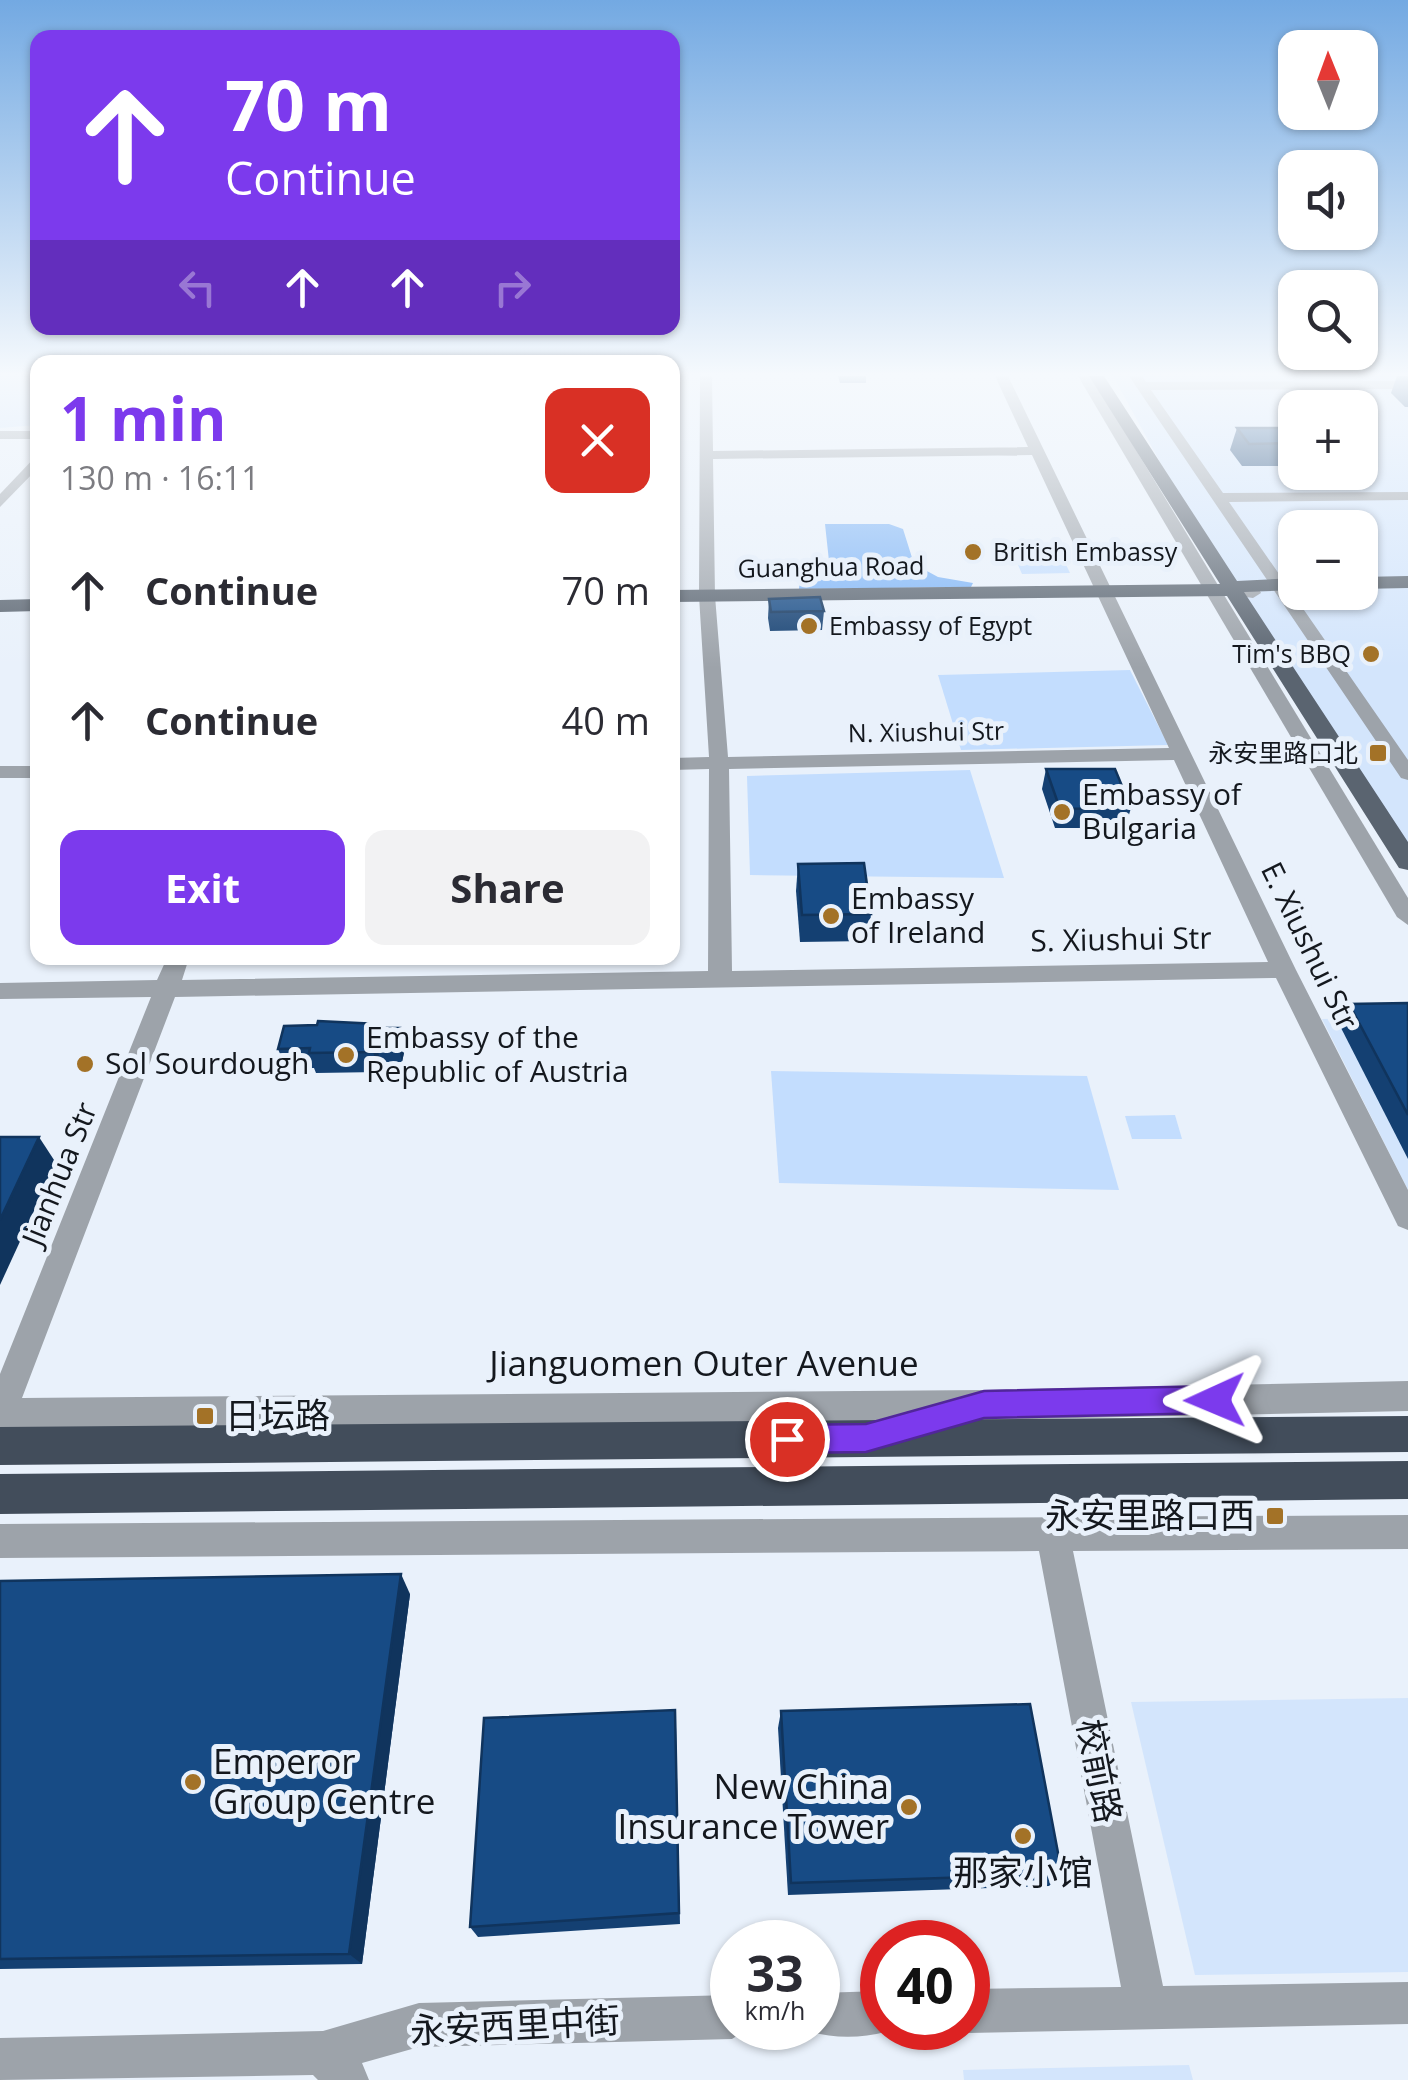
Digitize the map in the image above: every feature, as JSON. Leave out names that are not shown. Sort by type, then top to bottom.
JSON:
[{"type":"highway","points":[[0,1446],[1408,1434]]},
{"type":"highway","points":[[0,1494],[1408,1480]]},
{"type":"main road","points":[[1160,473],[1408,862]]},
{"type":"main road","points":[[1170,473],[1236,589],[1408,830]]},
{"type":"main road","points":[[1378,583],[1408,582]]},
{"type":"main road","name":"Guanghua Road","points":[[680,596],[1278,588]]},
{"type":"main road","points":[[1378,592],[1408,591]]},
{"type":"main road","points":[[0,606],[30,606]]},
{"type":"street","points":[[0,502],[25,473]]},
{"type":"street","points":[[706,473],[707,596],[719,763],[720,978]]},
{"type":"street","name":"E. Xiushui Str","points":[[1046,473],[1284,970],[1408,1218]]},
{"type":"street","points":[[1153,473],[1236,589],[1408,918]]},
{"type":"street","points":[[1202,473],[1278,575]]},
{"type":"street","points":[[1219,498],[1408,496]]},
{"type":"street","points":[[1302,610],[1408,774]]},
{"type":"street","name":"N. Xiushui Str","points":[[680,764],[1181,754]]},
{"type":"street","points":[[0,772],[30,772]]},
{"type":"street","name":"Jianhua Str","points":[[0,1413],[176,965]]},
{"type":"street","name":"S. Xiushui Str","points":[[0,992],[1284,970]]},
{"type":"street","name":"Jianguomen Outer Avenue","points":[[0,1413],[1408,1396]]},
{"type":"street","points":[[866,1438],[984,1404]]},
{"type":"street","points":[[0,1541],[1408,1532]]},
{"type":"street","name":"校前路","points":[[1053,1536],[1146,2006]]},
{"type":"street","points":[[990,2010],[1408,2003]]},
{"type":"street","name":"永安西里中街","points":[[0,2060],[335,2066],[419,2024],[710,2017]]},
{"type":"shaded area","points":[[1166,473],[1278,473],[1278,490],[1378,490],[1378,473],[1408,473],[1408,857],[1230,590]]},
{"type":"shaded area","points":[[825,524],[889,524],[903,529],[914,564],[938,577],[973,583],[971,587],[799,589],[801,570],[829,561]]},
{"type":"shaded area","points":[[1058,548],[1070,573],[1022,574],[1011,549]]},
{"type":"shaded area","points":[[1130,670],[1168,745],[961,750],[938,675]]},
{"type":"shaded area","points":[[970,770],[1004,878],[750,875],[747,776]]},
{"type":"shaded area","points":[[1408,1017],[1408,1190],[1322,1019]]},
{"type":"shaded area","points":[[771,1071],[1087,1076],[1119,1190],[779,1183]]},
{"type":"shaded area","points":[[1175,1115],[1182,1139],[1132,1139],[1125,1116]]},
{"type":"shaded area","points":[[1408,1698],[1408,1972],[1195,1975],[1131,1702]]},
{"type":"shaded area","points":[[1189,2065],[1193,2080],[964,2080],[963,2070]]},
{"type":"building","points":[[820,597],[824,611],[771,612],[769,599]]},
{"type":"building","points":[[1046,769],[1115,769],[1131,808],[1060,809]]},
{"type":"building","points":[[864,863],[871,914],[802,915],[798,864]]},
{"type":"building","points":[[1408,1003],[1408,1115],[1349,1004]]},
{"type":"building","points":[[318,1021],[400,1028],[397,1042],[375,1042],[373,1052],[309,1053],[310,1048],[278,1049],[284,1026],[317,1025]]},
{"type":"building","points":[[0,1137],[39,1137],[0,1220]]},
{"type":"building","name":"Emperor Group Centre","points":[[401,1574],[349,1954],[0,1959],[0,1581]]},
{"type":"building","name":"New China Insurance Tower","points":[[1030,1704],[1062,1874],[791,1883],[781,1711]]},
{"type":"building","points":[[675,1710],[679,1913],[470,1927],[484,1718]]},
{"type":"place","name":"British Embassy","points":[[973,552]]},
{"type":"place","name":"Embassy of Egypt","points":[[809,626]]},
{"type":"place","name":"Tim's BBQ","points":[[1371,654]]},
{"type":"place","name":"永安里路口北","points":[[1378,753]]},
{"type":"place","name":"Embassy of Bulgaria","points":[[1062,812]]},
{"type":"place","name":"Embassy of Ireland","points":[[831,916]]},
{"type":"place","name":"Embassy of the Republic of Austria","points":[[346,1055]]},
{"type":"place","name":"Sol Sourdough","points":[[85,1064]]},
{"type":"place","name":"日坛路","points":[[205,1416]]},
{"type":"place","name":"永安里路口西","points":[[1275,1516]]},
{"type":"place","name":"Emperor Group Centre","points":[[193,1782]]},
{"type":"place","name":"New China Insurance Tower","points":[[909,1807]]},
{"type":"place","name":"那家小馆","points":[[1023,1836]]},
{"type":"route","points":[[787,1439],[866,1438],[984,1404],[1215,1400]]}]
